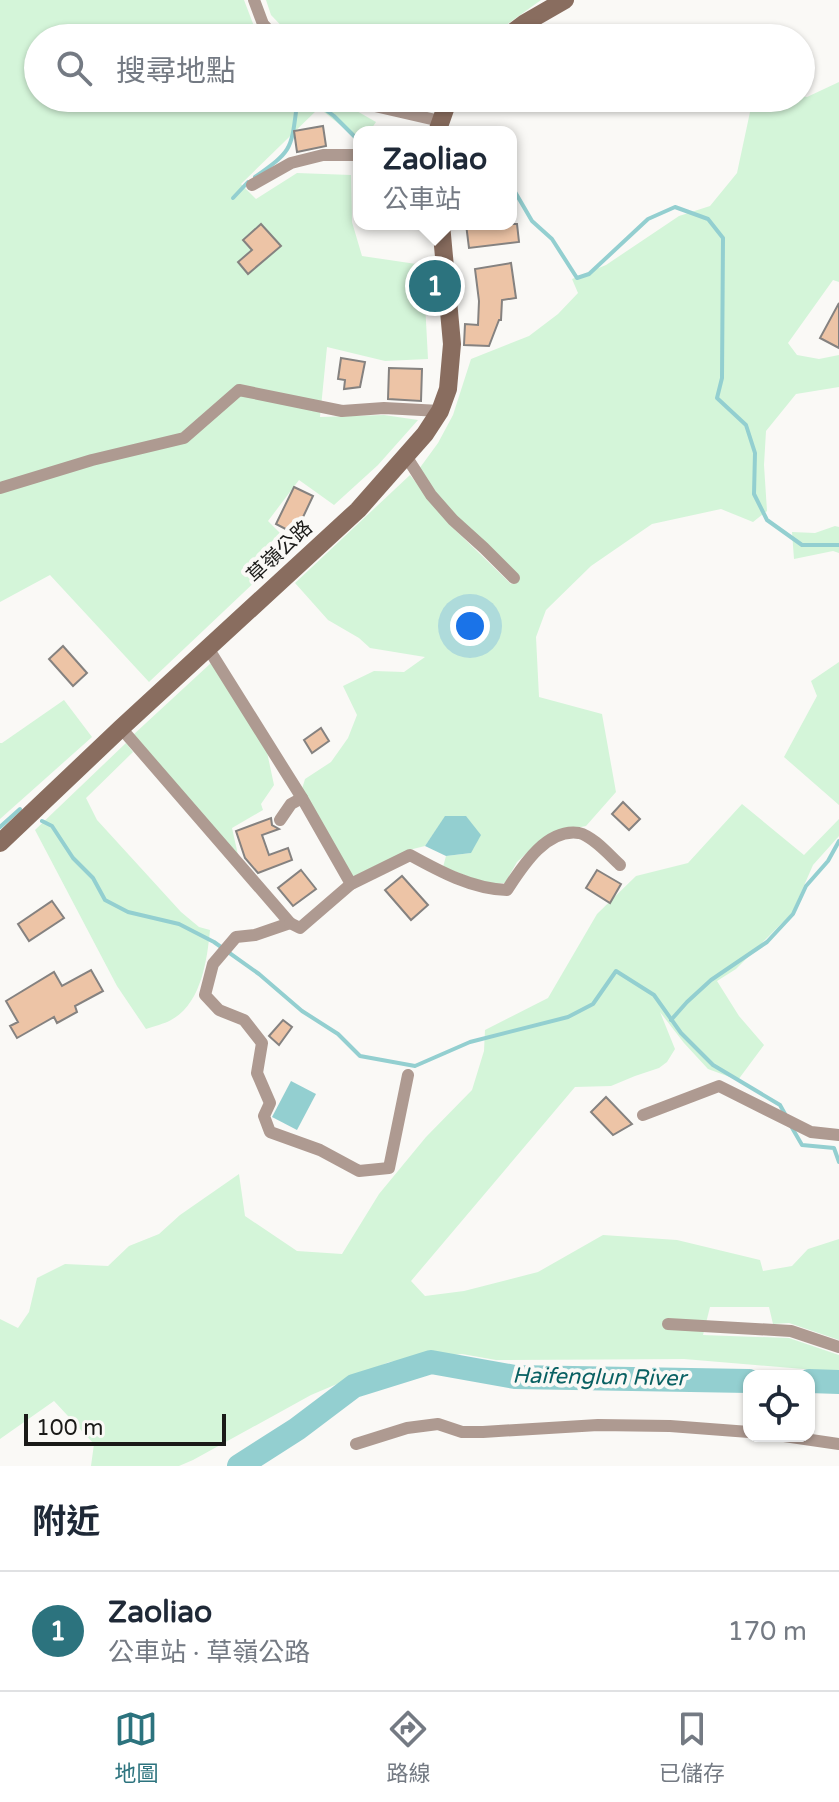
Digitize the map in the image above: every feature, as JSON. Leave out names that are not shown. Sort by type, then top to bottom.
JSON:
[{"type":"main road","points":[[524,24],[565,0]]},
{"type":"main road","name":"草嶺公路","points":[[0,843],[358,510],[425,434],[440,411],[448,389],[452,344],[442,230]]},
{"type":"street","points":[[254,0],[263,24]]},
{"type":"street","points":[[396,112],[436,126]]},
{"type":"street","points":[[252,185],[291,163],[323,155],[353,155]]},
{"type":"street","points":[[0,488],[92,460],[184,438],[239,390],[342,411],[384,408],[440,411]]},
{"type":"street","points":[[406,456],[431,495],[453,520],[514,578]]},
{"type":"street","points":[[208,648],[302,798],[351,884]]},
{"type":"street","points":[[121,728],[290,923],[300,928],[351,884],[410,855],[441,872],[493,890],[507,890],[520,869],[544,842],[565,835],[581,833],[620,865]]},
{"type":"street","points":[[280,820],[291,804],[302,798]]},
{"type":"street","points":[[290,923],[255,935],[236,937],[213,964],[205,995],[219,1010],[244,1020],[262,1043],[257,1073],[270,1103],[264,1116],[270,1132],[320,1150],[359,1171],[389,1168],[408,1075]]},
{"type":"street","points":[[643,1115],[719,1086],[811,1132],[839,1135]]},
{"type":"street","points":[[668,1324],[791,1331],[839,1347]]},
{"type":"street","points":[[356,1444],[407,1428],[438,1424],[462,1432],[598,1425],[743,1432]]},
{"type":"street","points":[[815,1441],[839,1444]]},
{"type":"green space","points":[[0,0],[244,0],[253,24],[24,24],[24,112],[315,112],[241,184],[256,199],[297,173],[351,175],[353,230],[362,256],[423,265],[428,359],[385,361],[327,347],[320,417],[384,415],[418,420],[378,465],[334,505],[299,480],[268,521],[280,533],[250,564],[261,576],[149,682],[50,575],[0,602]]},
{"type":"green space","points":[[266,0],[541,0],[508,24],[280,24],[271,15]]},
{"type":"green space","points":[[839,82],[839,282],[833,280],[788,343],[797,355],[819,359],[839,355],[839,387],[796,394],[766,431],[764,465],[767,511],[753,522],[721,509],[652,524],[591,566],[546,610],[536,637],[539,697],[602,714],[616,792],[586,826],[544,837],[517,862],[505,883],[488,884],[443,867],[446,856],[471,853],[446,816],[425,846],[409,850],[350,878],[299,799],[305,779],[331,762],[348,738],[357,715],[343,686],[374,671],[404,672],[425,657],[370,648],[328,620],[295,583],[410,475],[449,524],[511,584],[518,582],[442,501],[419,469],[453,415],[471,359],[529,336],[558,314],[578,293],[572,279],[606,265],[679,216],[710,206],[737,173],[750,112],[815,112],[815,93]]},
{"type":"green space","points":[[324,112],[358,112],[376,122],[373,126],[353,126],[353,135]]},
{"type":"green space","points":[[839,527],[839,553],[833,551],[794,559],[792,532],[815,533]]},
{"type":"green space","points":[[839,662],[839,805],[784,757],[817,696],[811,681]]},
{"type":"green space","points":[[211,663],[267,752],[274,785],[261,804],[263,810],[232,828],[238,855],[133,735]]},
{"type":"green space","points":[[64,700],[92,737],[0,819],[0,743]]},
{"type":"green space","points":[[126,743],[133,752],[86,798],[97,820],[181,912],[199,927],[210,930],[201,981],[189,1004],[171,1020],[146,1029],[117,986],[35,830]]},
{"type":"green space","points":[[742,804],[804,855],[839,819],[839,836],[813,865],[792,913],[736,969],[717,981],[739,1016],[764,1045],[738,1080],[708,1069],[660,1012],[675,1049],[667,1062],[611,1086],[575,1087],[411,1281],[425,1296],[464,1291],[538,1272],[603,1235],[677,1240],[760,1260],[763,1271],[792,1266],[808,1249],[839,1239],[839,1340],[789,1323],[773,1324],[769,1307],[710,1307],[703,1335],[789,1338],[839,1355],[839,1372],[684,1359],[496,1360],[462,1354],[389,1362],[311,1395],[179,1466],[91,1466],[94,1444],[54,1401],[0,1439],[0,1319],[18,1328],[29,1312],[37,1278],[65,1264],[108,1266],[129,1246],[159,1234],[180,1215],[239,1174],[245,1216],[297,1251],[342,1254],[379,1194],[426,1137],[472,1090],[484,1051],[485,1030],[548,998],[597,914],[636,876],[688,863]]},
{"type":"water","points":[[445,816],[466,816],[481,835],[471,853],[446,856],[425,846]]},
{"type":"water","points":[[291,1081],[316,1094],[297,1130],[272,1117]]},
{"type":"building","points":[[323,126],[326,146],[297,152],[294,131]]},
{"type":"building","points":[[261,224],[281,246],[248,274],[238,262],[252,250],[243,240]]},
{"type":"building","points":[[517,224],[519,242],[469,248],[467,230],[517,230]]},
{"type":"building","points":[[511,263],[516,298],[502,300],[501,320],[489,346],[464,345],[465,324],[478,325],[475,269]]},
{"type":"building","points":[[839,303],[839,348],[820,338]]},
{"type":"building","points":[[341,358],[365,362],[360,387],[344,389],[345,380],[338,379]]},
{"type":"building","points":[[389,368],[422,369],[421,401],[388,399]]},
{"type":"building","points":[[294,487],[313,496],[295,534],[276,524]]},
{"type":"building","points":[[63,646],[87,673],[73,686],[49,659]]},
{"type":"building","points":[[321,728],[329,741],[312,753],[304,740]]},
{"type":"building","points":[[623,802],[640,819],[629,830],[612,814]]},
{"type":"building","points":[[271,818],[272,825],[279,829],[262,835],[269,855],[288,848],[292,860],[258,873],[245,858],[236,831]]},
{"type":"building","points":[[301,870],[316,889],[293,906],[278,888]]},
{"type":"building","points":[[597,870],[621,884],[610,903],[586,888]]},
{"type":"building","points":[[402,876],[428,905],[411,920],[385,890]]},
{"type":"building","points":[[52,901],[64,918],[29,941],[18,924]]},
{"type":"building","points":[[91,970],[103,991],[75,1006],[77,1012],[57,1023],[54,1017],[17,1038],[10,1026],[18,1022],[6,1001],[54,972],[62,986]]},
{"type":"building","points":[[283,1020],[292,1027],[279,1045],[269,1036]]},
{"type":"building","points":[[606,1097],[632,1124],[613,1135],[591,1112]]},
{"type":"waterway","points":[[255,177],[277,161],[288,148],[296,112]]},
{"type":"waterway","points":[[329,112],[353,135]]},
{"type":"waterway","points":[[233,198],[248,182]]},
{"type":"waterway","points":[[517,195],[532,221],[552,239],[577,278],[589,274],[648,219],[675,207],[708,219],[723,238],[722,378],[717,398],[746,425],[755,453],[754,494],[767,520],[802,545],[839,545]]},
{"type":"waterway","points":[[0,827],[20,809]]},
{"type":"waterway","points":[[42,821],[52,826],[73,858],[93,878],[105,900],[128,912],[179,924],[214,942],[259,974],[302,1011],[338,1034],[360,1056],[415,1066],[470,1042],[568,1017],[593,1004],[616,971],[654,995],[681,1033],[713,1065],[780,1105],[785,1114]]},
{"type":"waterway","points":[[671,1020],[711,980],[767,942],[793,914],[806,886],[828,861],[839,841]]},
{"type":"waterway","points":[[791,1126],[802,1145],[834,1148],[839,1162]]},
{"type":"waterway","name":"Haifenglun River","points":[[239,1466],[297,1429],[354,1386],[431,1362],[515,1377],[743,1381]]},
{"type":"waterway","name":"Haifenglun River","points":[[815,1381],[839,1382]]},
{"type":"place","name":"Zaoliao","points":[[435,286]]}]
